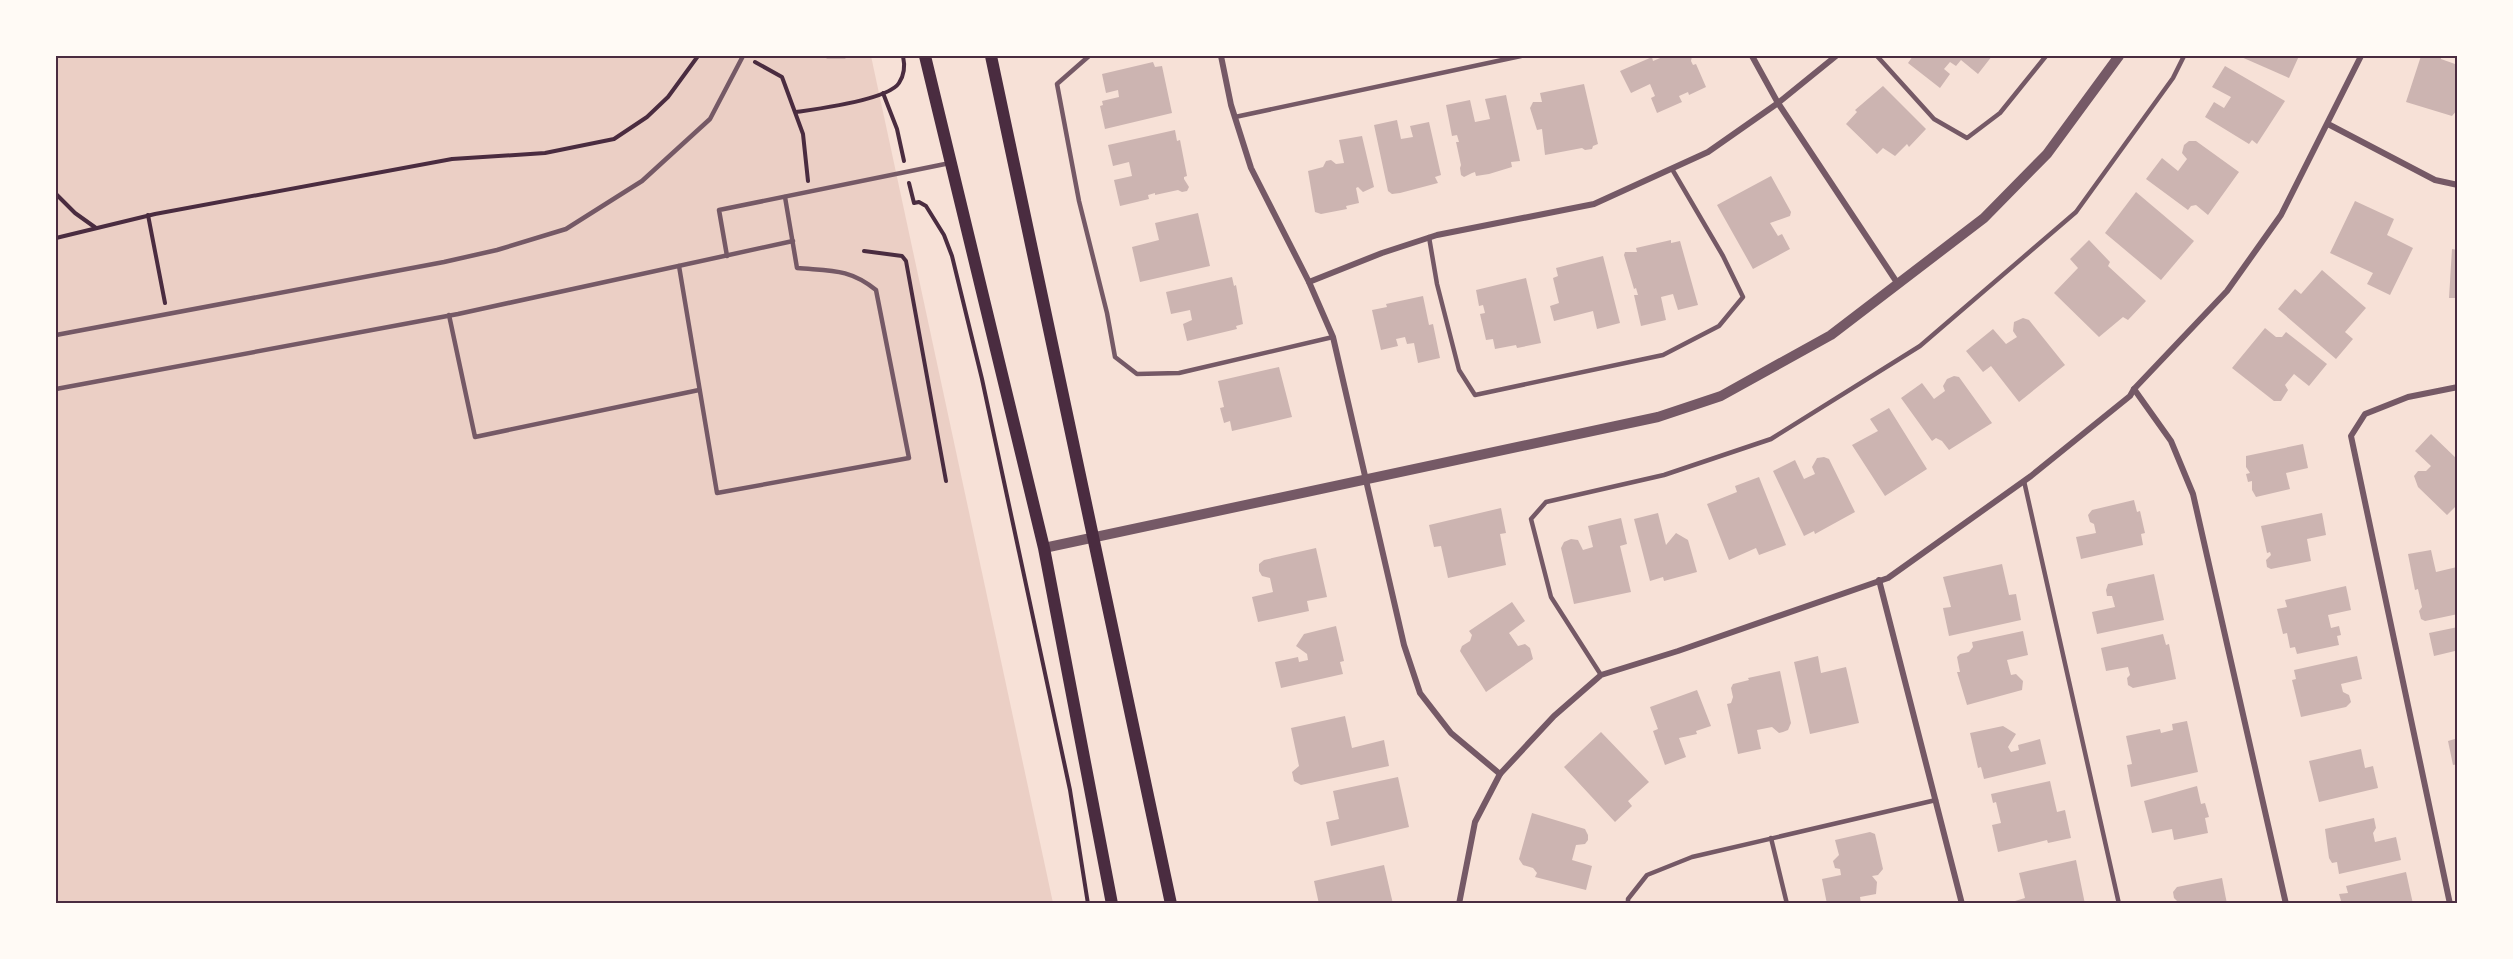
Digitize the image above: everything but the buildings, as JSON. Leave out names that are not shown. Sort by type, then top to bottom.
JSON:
[{"type":"main road","points":[[926,56],[1044,548],[1112,903]]},
{"type":"main road","points":[[991,56],[1095,536],[1171,903]]},
{"type":"street","points":[[1221,56],[1235,117],[1251,168],[1310,282],[1333,338],[1404,645],[1420,693],[1451,733],[1500,774]]},
{"type":"street","points":[[1752,56],[1778,102],[1898,284]]},
{"type":"street","points":[[1310,282],[1429,237],[1594,204],[1708,152],[1778,102],[1836,56]]},
{"type":"street","points":[[1044,548],[1658,417],[1721,396],[1831,335],[1984,218],[2047,154],[2119,56]]},
{"type":"street","points":[[1458,903],[1475,822],[1500,774],[1554,716],[1601,675],[1678,651],[1888,578],[2024,481],[2130,396],[2134,389],[2227,291],[2281,215],[2361,56]]},
{"type":"street","points":[[2328,124],[2435,180],[2457,184]]},
{"type":"street","points":[[2450,903],[2351,436],[2365,414],[2408,397],[2457,387]]},
{"type":"street","points":[[2134,389],[2171,441],[2193,494],[2286,903]]},
{"type":"street","points":[[1879,580],[1962,903]]},
{"type":"lane","points":[[56,335],[444,262],[497,250],[566,229],[642,181],[710,119],[743,56]]},
{"type":"lane","points":[[827,56],[845,56]]},
{"type":"lane","points":[[1089,56],[1058,84],[1079,201],[1107,313],[1115,357],[1137,374],[1179,373],[1333,338]]},
{"type":"lane","points":[[1235,117],[1521,56]]},
{"type":"lane","points":[[1877,56],[1934,119],[1967,138],[2000,113],[2046,56]]},
{"type":"lane","points":[[1601,675],[1551,597],[1531,519],[1546,502],[1664,475],[1771,439],[1920,346],[2076,212],[2174,78],[2184,56]]},
{"type":"lane","points":[[727,256],[719,210],[951,162]]},
{"type":"lane","points":[[1429,237],[1437,284],[1459,370],[1474,395],[1663,356],[1719,326],[1743,297],[1672,169]]},
{"type":"lane","points":[[679,266],[717,493],[909,458],[876,290],[863,279],[849,273],[798,268],[785,197]]},
{"type":"lane","points":[[56,389],[449,315],[793,241]]},
{"type":"lane","points":[[449,315],[475,437],[699,390]]},
{"type":"lane","points":[[2024,481],[2120,903]]},
{"type":"lane","points":[[1628,903],[1628,899],[1647,875],[1692,857],[1936,800]]},
{"type":"lane","points":[[1771,838],[1787,903]]},
{"type":"path","points":[[56,238],[148,215],[452,159],[545,153],[614,139],[647,117],[668,97],[698,56]]},
{"type":"path","points":[[796,112],[855,101],[883,93],[899,83],[905,66],[903,56]]},
{"type":"path","points":[[753,61],[782,77],[803,134],[809,192]]},
{"type":"path","points":[[883,93],[897,129],[903,155]]},
{"type":"path","points":[[912,193],[914,203],[920,202],[926,206],[944,236],[952,256],[982,379],[1070,790],[1088,903]]},
{"type":"path","points":[[56,194],[75,213],[97,228]]},
{"type":"path","points":[[148,215],[167,314]]},
{"type":"path","points":[[864,250],[902,256],[906,261],[946,481]]},
{"type":"shaded area","points":[[56,56],[871,56],[1053,903],[56,903]]}]
